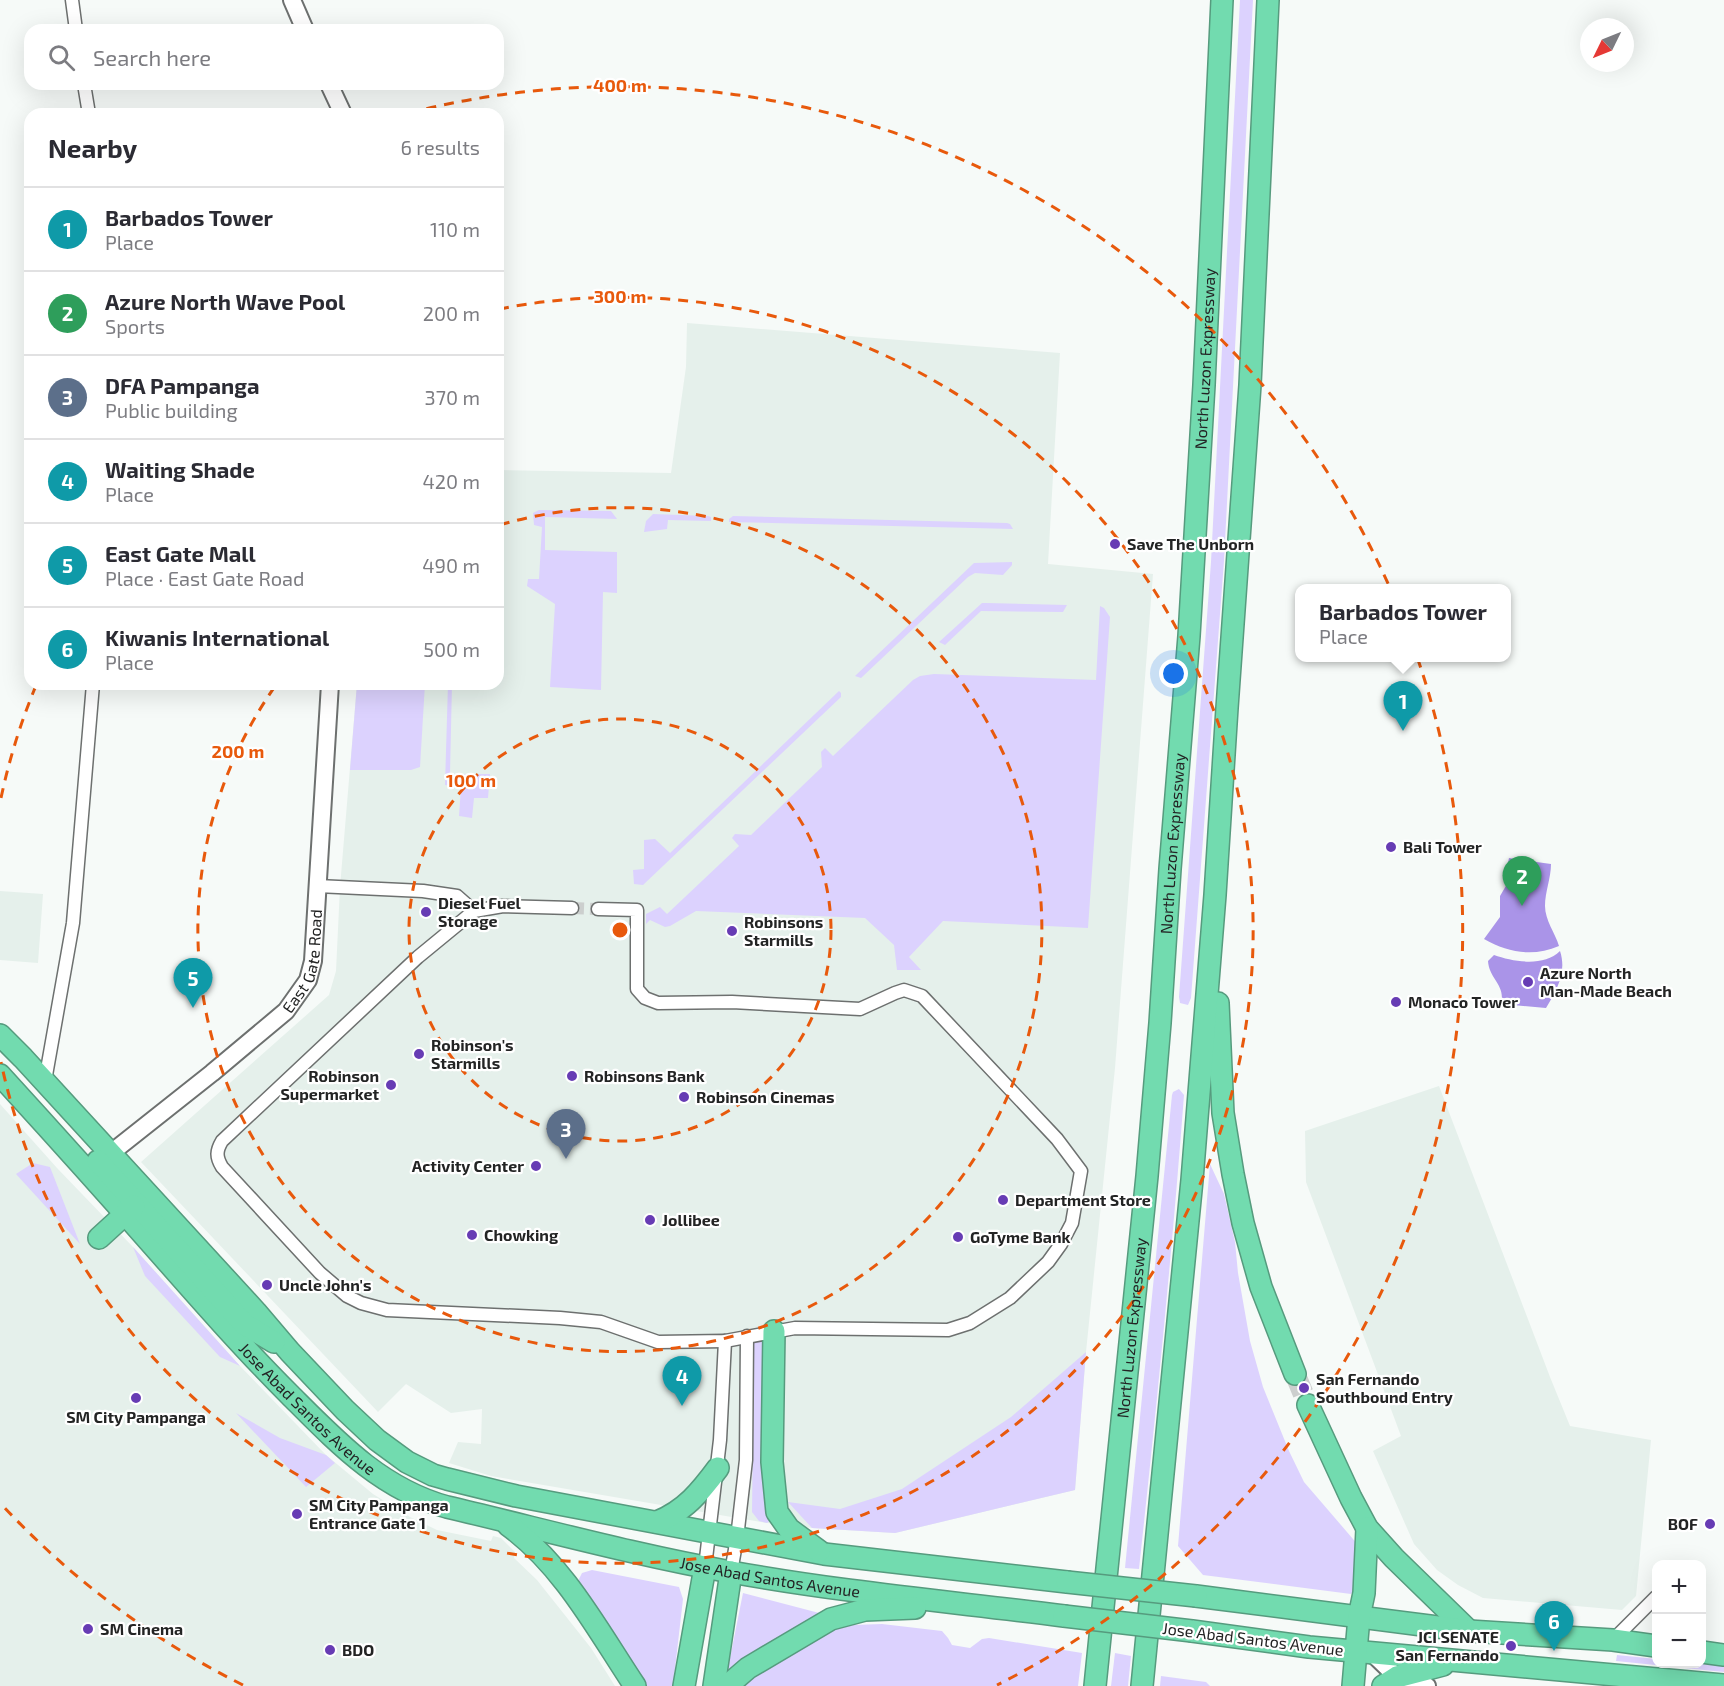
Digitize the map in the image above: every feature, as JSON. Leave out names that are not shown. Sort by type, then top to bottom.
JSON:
[{"type":"highway","name":"North Luzon Expressway","points":[[1095,1686],[1145,1197],[1160,1023],[1189,636],[1222,0]]},
{"type":"highway","points":[[1142,1686],[1192,1180],[1215,895],[1250,385],[1268,0]]},
{"type":"highway","points":[[1215,895],[1219,1044],[1227,1146],[1257,1276],[1295,1374]]},
{"type":"highway","name":"Jose Abad Santos Avenue","points":[[0,1035],[111,1153],[290,1352],[364,1429],[390,1451],[418,1468],[447,1479],[505,1493],[824,1554],[1196,1596],[1469,1631],[1613,1640],[1652,1645]]},
{"type":"highway","points":[[0,1043],[131,1209],[244,1324],[290,1352]]},
{"type":"highway","name":"Jose Abad Santos Avenue","points":[[0,1075],[131,1209],[255,1359],[338,1442],[384,1478],[417,1497],[447,1507],[705,1567],[841,1588],[1192,1630],[1309,1647],[1724,1685]]},
{"type":"highway","points":[[99,1238],[131,1209]]},
{"type":"highway","points":[[774,1331],[772,1462],[777,1512],[789,1529],[824,1554]]},
{"type":"highway","points":[[1308,1405],[1367,1528],[1394,1558],[1469,1631]]},
{"type":"highway","points":[[657,1522],[690,1503],[718,1467]]},
{"type":"highway","points":[[501,1519],[535,1546],[555,1568],[635,1686]]},
{"type":"highway","points":[[1353,1686],[1364,1652],[1359,1617],[1364,1593],[1367,1528]]},
{"type":"highway","points":[[684,1686],[705,1567]]},
{"type":"highway","points":[[714,1686],[731,1572]]},
{"type":"highway","points":[[727,1686],[757,1663],[819,1625],[842,1615],[865,1610],[978,1605]]},
{"type":"highway","points":[[1706,1653],[1724,1655]]},
{"type":"highway","points":[[1404,1684],[1458,1661]]},
{"type":"street","points":[[72,0],[75,24]]},
{"type":"street","points":[[292,0],[302,24]]},
{"type":"street","points":[[85,90],[88,108]]},
{"type":"street","points":[[332,90],[340,108]]},
{"type":"street","points":[[45,1081],[73,923],[92,690]]},
{"type":"street","name":"East Gate Road","points":[[111,1153],[212,1074],[286,1011],[308,980],[313,961],[330,690]]},
{"type":"street","points":[[317,886],[423,891],[457,896],[474,911]]},
{"type":"street","points":[[573,908],[503,906],[474,911],[418,957],[222,1141],[217,1149],[217,1158],[222,1167],[320,1273],[347,1296],[361,1303],[387,1310],[560,1318],[601,1322],[658,1341],[725,1341],[795,1328],[948,1330],[970,1323],[1010,1298],[1048,1262],[1072,1223],[1081,1171],[1057,1139],[922,996],[904,990],[860,1009],[732,1002],[658,1003],[645,998],[637,989],[637,910],[598,909]]},
{"type":"street","points":[[731,1572],[746,1460],[747,1336]]},
{"type":"street","points":[[705,1567],[718,1467],[725,1341]]},
{"type":"street","points":[[1613,1640],[1652,1601]]},
{"type":"street","points":[[1364,1652],[1404,1684]]},
{"type":"shaded area","points":[[1240,0],[1253,0],[1224,561],[1191,998],[1188,1005],[1180,1003],[1179,997],[1211,562]]},
{"type":"shaded area","name":"Robinsons Starmills","points":[[687,323],[1060,353],[1048,564],[1153,574],[1115,1068],[1086,1352],[1075,1490],[895,1533],[767,1523],[491,1476],[449,1463],[458,1442],[481,1444],[482,1409],[451,1413],[406,1384],[378,1412],[141,1162],[329,995],[336,971],[340,887],[356,690],[504,690],[504,470],[671,473],[686,367]]},
{"type":"shaded area","points":[[539,510],[611,511],[617,519],[545,517],[545,550],[617,552],[617,593],[603,592],[601,690],[550,687],[555,604],[527,586],[528,579],[539,579],[542,527],[534,525],[533,513]]},
{"type":"shaded area","points":[[653,514],[708,516],[711,517],[711,521],[668,520],[667,529],[644,532],[646,521]]},
{"type":"shaded area","points":[[733,516],[1007,523],[1013,529],[729,522]]},
{"type":"shaded area","points":[[1012,562],[1003,575],[975,573],[968,577],[861,678],[855,676],[974,563]]},
{"type":"shaded area","points":[[982,603],[1067,605],[1063,612],[981,611],[945,645],[939,642]]},
{"type":"shaded area","points":[[1100,606],[1110,617],[1088,928],[943,921],[909,957],[921,970],[897,970],[894,945],[865,918],[696,911],[670,926],[665,927],[650,920],[646,924],[646,914],[660,907],[667,914],[739,846],[732,838],[735,834],[751,835],[822,767],[821,752],[825,748],[833,756],[920,676],[934,674],[1096,680]]},
{"type":"shaded area","points":[[357,690],[425,690],[420,767],[411,770],[350,770]]},
{"type":"shaded area","points":[[448,690],[452,690],[450,774],[490,774],[488,798],[474,798],[472,818],[459,816],[461,787],[445,785]]},
{"type":"shaded area","points":[[839,691],[841,697],[643,885],[634,884],[633,870],[644,869],[644,840],[655,839],[670,853]]},
{"type":"shaded area","points":[[1509,858],[1551,864],[1545,911],[1559,946],[1540,952],[1521,952],[1502,948],[1484,939],[1500,917],[1500,896],[1510,879],[1507,867]]},
{"type":"shaded area","points":[[0,891],[43,894],[38,963],[0,960]]},
{"type":"shaded area","name":"Azure North Man-Made Beach","points":[[1560,951],[1562,974],[1546,1008],[1501,1004],[1501,992],[1491,973],[1488,961],[1494,955],[1528,962],[1546,959]]},
{"type":"shaded area","points":[[1439,1086],[1570,1426],[1651,1440],[1636,1596],[1622,1610],[1483,1598],[1458,1585],[1437,1570],[1414,1544],[1373,1451],[1401,1436],[1306,1182],[1305,1131]]},
{"type":"shaded area","points":[[1179,1089],[1184,1095],[1179,1155],[1139,1569],[1125,1568],[1172,1095]]},
{"type":"shaded area","name":"SM City Pampanga","points":[[0,1104],[240,1366],[326,1455],[373,1494],[410,1517],[437,1530],[491,1541],[493,1536],[501,1538],[515,1552],[514,1558],[537,1580],[591,1648],[615,1686],[0,1686]]},
{"type":"shaded area","points":[[33,1163],[50,1167],[80,1244],[16,1174]]},
{"type":"shaded area","points":[[1210,1164],[1224,1194],[1235,1242],[1250,1341],[1263,1387],[1304,1482],[1359,1546],[1357,1586],[1351,1594],[1203,1575],[1178,1546]]},
{"type":"shaded area","points":[[133,1247],[240,1366],[220,1357],[145,1276]]},
{"type":"shaded area","points":[[756,1339],[762,1339],[764,1344],[761,1453],[766,1462],[771,1520],[767,1523],[759,1521],[752,1512],[754,1342]]},
{"type":"shaded area","points":[[1086,1352],[1075,1490],[895,1533],[812,1528],[788,1502],[840,1509],[902,1489],[1011,1417]]},
{"type":"shaded area","points":[[236,1413],[280,1438],[326,1455],[335,1463],[306,1487]]},
{"type":"shaded area","points":[[592,1570],[679,1587],[683,1599],[673,1686],[647,1686],[578,1581],[582,1573]]},
{"type":"shaded area","points":[[743,1593],[823,1614],[727,1673]]},
{"type":"shaded area","points":[[882,1624],[942,1631],[952,1645],[970,1648],[982,1639],[989,1638],[1082,1653],[1078,1686],[739,1686],[828,1631],[854,1625]]},
{"type":"shaded area","points":[[1115,1653],[1131,1656],[1128,1686],[1111,1686]]},
{"type":"shaded area","points":[[1617,1655],[1652,1659],[1652,1665],[1616,1661]]},
{"type":"shaded area","points":[[1706,1664],[1724,1666],[1724,1672],[1685,1668],[1706,1668]]},
{"type":"shaded area","points":[[1161,1676],[1206,1682],[1210,1686],[1160,1686]]},
{"type":"tunnel","points":[[572,908],[598,909]]},
{"type":"tunnel","points":[[1295,1374],[1308,1405]]},
{"type":"place","name":"Save The Unborn","points":[[1115,544]]},
{"type":"place","name":"Barbados Tower","points":[[1403,731]]},
{"type":"place","name":"Bali Tower","points":[[1391,847]]},
{"type":"place","name":"Azure North Wave Pool","points":[[1522,906]]},
{"type":"place","name":"Diesel Fuel Storage","points":[[426,912]]},
{"type":"place","name":"Robinsons Starmills","points":[[732,931]]},
{"type":"place","name":"Azure North Man-Made Beach","points":[[1528,982]]},
{"type":"place","name":"Monaco Tower","points":[[1396,1002]]},
{"type":"place","name":"East Gate Mall","points":[[193,1008]]},
{"type":"place","name":"Robinson's Starmills","points":[[419,1054]]},
{"type":"place","name":"Robinsons Bank","points":[[572,1076]]},
{"type":"place","name":"Robinson Supermarket","points":[[391,1085]]},
{"type":"place","name":"Robinson Cinemas","points":[[684,1097]]},
{"type":"place","name":"DFA Pampanga","points":[[566,1159]]},
{"type":"place","name":"Activity Center","points":[[536,1166]]},
{"type":"place","name":"Department Store","points":[[1003,1200]]},
{"type":"place","name":"Jollibee","points":[[650,1220]]},
{"type":"place","name":"Chowking","points":[[472,1235]]},
{"type":"place","name":"GoTyme Bank","points":[[958,1237]]},
{"type":"place","name":"Uncle John's","points":[[267,1285]]},
{"type":"place","name":"San Fernando Southbound Entry","points":[[1304,1388]]},
{"type":"place","name":"SM City Pampanga","points":[[136,1398]]},
{"type":"place","name":"Waiting Shade","points":[[682,1406]]},
{"type":"place","name":"SM City Pampanga Entrance Gate 1","points":[[297,1514]]},
{"type":"place","name":"BOF","points":[[1710,1524]]},
{"type":"place","name":"SM Cinema","points":[[88,1629]]},
{"type":"place","name":"JCI SENATE San Fernando","points":[[1511,1646]]},
{"type":"place","name":"BDO","points":[[330,1650]]},
{"type":"place","name":"Kiwanis International","points":[[1554,1651]]}]
